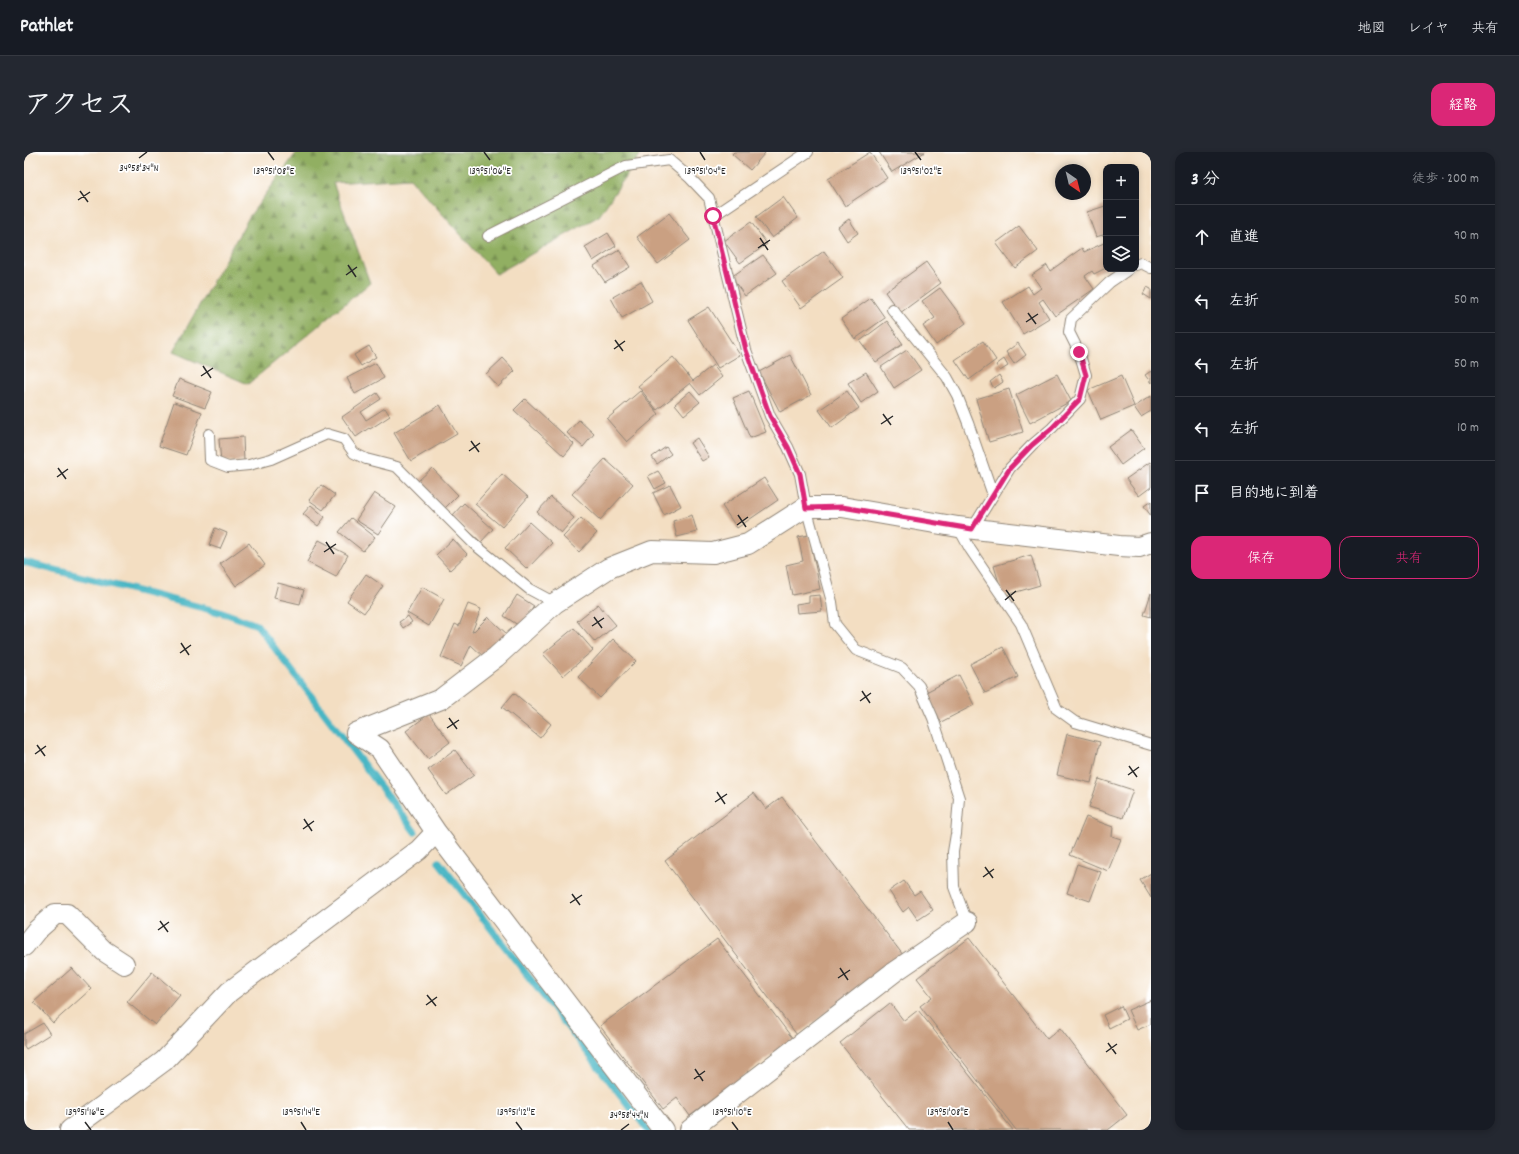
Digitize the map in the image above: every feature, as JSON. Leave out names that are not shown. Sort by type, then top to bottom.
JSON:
[{"type":"street","points":[[663,1130],[436,832],[380,749],[356,733],[441,699],[496,657],[555,603],[609,568],[652,551],[713,553],[748,544],[806,508],[842,507],[965,528],[1119,546],[1139,547],[1151,543]]},
{"type":"street","points":[[70,1130],[164,1061],[229,992],[419,850],[436,832]]},
{"type":"street","points":[[24,946],[36,931],[55,914],[67,914],[104,951],[124,964]]},
{"type":"street","points":[[690,1130],[894,972],[967,922]]},
{"type":"lane","points":[[713,216],[808,152]]},
{"type":"lane","points":[[488,236],[626,166],[669,160],[690,178],[709,198],[746,350],[770,416],[788,447],[800,474],[806,508],[832,602],[835,624],[856,650],[902,668],[919,686],[933,718],[959,798],[953,852],[954,887],[967,922]]},
{"type":"lane","points":[[1139,264],[1141,263],[1151,268]]},
{"type":"lane","points":[[1125,272],[1110,282],[1071,319],[1069,332],[1079,352],[1086,375],[1080,399],[1010,468],[993,495],[965,528],[970,549],[1021,624],[1057,709],[1075,722],[1151,744]]},
{"type":"lane","points":[[892,309],[947,377],[954,389],[968,423],[993,495]]},
{"type":"lane","points":[[209,434],[210,460],[228,467],[249,465],[271,459],[327,434],[344,439],[354,453],[366,459],[397,467],[474,544],[529,589],[555,603]]},
{"type":"green space","points":[[297,152],[642,152],[599,216],[496,274],[410,178],[333,183],[370,283],[248,384],[173,352],[249,217]]},
{"type":"building","points":[[734,152],[765,153],[750,170],[732,154]]},
{"type":"building","points":[[870,152],[887,178],[845,206],[828,179]]},
{"type":"building","points":[[879,152],[925,152],[892,172]]},
{"type":"building","points":[[783,197],[798,218],[772,238],[756,217]]},
{"type":"building","points":[[1103,207],[1103,235],[1096,237],[1087,212]]},
{"type":"building","points":[[669,213],[690,240],[658,264],[637,237]]},
{"type":"building","points":[[849,219],[858,233],[847,241],[838,227]]},
{"type":"building","points":[[751,222],[767,244],[740,263],[724,241]]},
{"type":"building","points":[[1019,226],[1038,251],[1015,268],[996,243]]},
{"type":"building","points":[[608,233],[616,246],[593,261],[585,247]]},
{"type":"building","points":[[1103,243],[1103,270],[1094,274],[1092,271],[1085,276],[1094,289],[1055,316],[1043,299],[1039,302],[1049,318],[1023,334],[1003,302],[1028,286],[1033,294],[1041,288],[1032,275],[1047,265],[1050,271],[1082,248],[1084,252]]},
{"type":"building","points":[[619,250],[630,267],[605,282],[594,266]]},
{"type":"building","points":[[824,251],[843,278],[801,308],[782,281]]},
{"type":"building","points":[[763,255],[777,273],[745,296],[731,277]]},
{"type":"building","points":[[926,262],[941,283],[900,313],[885,292]]},
{"type":"building","points":[[641,281],[652,301],[622,318],[611,298]]},
{"type":"building","points":[[1147,287],[1151,289],[1151,299],[1143,294]]},
{"type":"building","points":[[940,288],[966,323],[936,345],[923,326],[935,318],[922,301]]},
{"type":"building","points":[[871,298],[885,318],[855,339],[841,319]]},
{"type":"building","points":[[709,307],[740,355],[718,368],[688,320]]},
{"type":"building","points":[[887,321],[903,344],[876,362],[860,341]]},
{"type":"building","points":[[983,341],[996,360],[969,380],[955,360]]},
{"type":"building","points":[[1018,343],[1026,355],[1014,364],[1006,352]]},
{"type":"building","points":[[369,346],[376,357],[361,366],[354,355]]},
{"type":"building","points":[[907,350],[921,370],[894,388],[881,367]]},
{"type":"building","points":[[790,355],[811,395],[780,412],[759,372]]},
{"type":"building","points":[[673,357],[693,381],[713,365],[722,377],[700,395],[690,383],[657,410],[638,386]]},
{"type":"building","points":[[503,358],[515,371],[498,387],[486,374]]},
{"type":"building","points":[[1004,359],[1008,366],[1000,371],[996,365]]},
{"type":"building","points":[[376,363],[384,378],[355,394],[347,378]]},
{"type":"building","points":[[1151,371],[1151,383],[1145,375]]},
{"type":"building","points":[[866,372],[878,391],[861,403],[848,383]]},
{"type":"building","points":[[1057,374],[1071,401],[1030,423],[1016,395]]},
{"type":"building","points":[[999,375],[1003,382],[994,388],[990,382]]},
{"type":"building","points":[[1121,376],[1134,406],[1101,420],[1088,390]]},
{"type":"building","points":[[179,379],[212,392],[205,408],[172,396]]},
{"type":"building","points":[[1009,389],[1023,432],[989,442],[976,399]]},
{"type":"building","points":[[640,391],[659,414],[627,442],[607,419]]},
{"type":"building","points":[[690,391],[700,402],[684,415],[675,404]]},
{"type":"building","points":[[749,391],[766,432],[750,438],[733,398]]},
{"type":"building","points":[[847,391],[859,408],[832,428],[819,410]]},
{"type":"building","points":[[377,393],[381,399],[361,412],[366,420],[385,408],[390,416],[356,437],[342,417]]},
{"type":"building","points":[[1151,396],[1151,411],[1141,417],[1134,407]]},
{"type":"building","points":[[525,399],[574,444],[564,456],[514,410]]},
{"type":"building","points":[[174,402],[202,412],[186,455],[159,446]]},
{"type":"building","points":[[440,405],[457,434],[411,461],[394,433]]},
{"type":"building","points":[[579,420],[594,434],[583,447],[567,433]]},
{"type":"building","points":[[1131,430],[1144,448],[1121,465],[1108,447]]},
{"type":"building","points":[[243,437],[244,461],[221,463],[219,439]]},
{"type":"building","points":[[697,438],[709,457],[702,461],[690,443]]},
{"type":"building","points":[[666,447],[671,454],[657,464],[652,457]]},
{"type":"building","points":[[605,459],[633,484],[600,520],[572,494]]},
{"type":"building","points":[[1150,462],[1151,487],[1139,496],[1126,479]]},
{"type":"building","points":[[432,468],[458,495],[444,509],[418,481]]},
{"type":"building","points":[[658,471],[666,483],[655,489],[648,476]]},
{"type":"building","points":[[502,474],[528,497],[502,527],[475,504]]},
{"type":"building","points":[[764,478],[778,500],[737,528],[722,506]]},
{"type":"building","points":[[321,485],[335,495],[323,510],[309,500]]},
{"type":"building","points":[[670,485],[681,506],[664,515],[653,493]]},
{"type":"building","points":[[374,493],[396,507],[378,534],[356,520]]},
{"type":"building","points":[[551,497],[574,518],[561,533],[537,512]]},
{"type":"building","points":[[1151,501],[1151,516],[1144,506]]},
{"type":"building","points":[[464,503],[493,529],[481,542],[452,516]]},
{"type":"building","points":[[311,505],[325,517],[318,526],[303,514]]},
{"type":"building","points":[[692,515],[697,532],[677,537],[673,521]]},
{"type":"building","points":[[351,518],[375,537],[363,551],[339,532]]},
{"type":"building","points":[[581,518],[597,533],[579,552],[563,537]]},
{"type":"building","points":[[529,522],[552,543],[527,569],[505,548]]},
{"type":"building","points":[[215,528],[227,533],[220,549],[209,545]]},
{"type":"building","points":[[809,535],[820,589],[792,595],[786,565],[803,561],[798,537]]},
{"type":"building","points":[[453,539],[467,554],[450,570],[436,555]]},
{"type":"building","points":[[319,540],[348,555],[336,577],[307,562]]},
{"type":"building","points":[[249,543],[265,565],[236,586],[220,564]]},
{"type":"building","points":[[1031,555],[1040,585],[1003,596],[994,566]]},
{"type":"building","points":[[366,574],[383,586],[364,613],[347,601]]},
{"type":"building","points":[[278,583],[304,590],[300,604],[274,598]]},
{"type":"building","points":[[422,587],[444,599],[429,626],[407,613]]},
{"type":"building","points":[[1151,593],[1151,617],[1144,615]]},
{"type":"building","points":[[517,595],[534,606],[521,627],[504,616]]},
{"type":"building","points":[[820,595],[822,611],[797,613],[796,604],[809,602],[809,596]]},
{"type":"building","points":[[468,604],[481,609],[472,632],[488,617],[507,634],[485,658],[471,645],[461,666],[441,657],[455,624],[459,626]]},
{"type":"building","points":[[598,604],[616,625],[595,642],[577,621]]},
{"type":"building","points":[[408,616],[412,622],[403,628],[399,622]]},
{"type":"building","points":[[574,628],[593,650],[563,676],[543,654]]},
{"type":"building","points":[[613,639],[636,661],[600,698],[578,677]]},
{"type":"building","points":[[1003,647],[1018,677],[985,693],[970,664]]},
{"type":"building","points":[[959,675],[974,705],[941,722],[926,692]]},
{"type":"building","points":[[514,693],[551,724],[540,738],[502,707]]},
{"type":"building","points":[[429,714],[450,742],[428,759],[406,731]]},
{"type":"building","points":[[1067,734],[1100,742],[1091,783],[1057,775]]},
{"type":"building","points":[[455,750],[474,775],[446,795],[428,770]]},
{"type":"building","points":[[1099,779],[1133,790],[1123,818],[1089,807]]},
{"type":"building","points":[[754,793],[766,809],[782,797],[903,955],[797,1035],[665,861]]},
{"type":"building","points":[[1086,817],[1113,827],[1112,836],[1121,839],[1108,871],[1070,855]]},
{"type":"building","points":[[1077,864],[1101,872],[1090,901],[1067,893]]},
{"type":"building","points":[[1151,873],[1151,898],[1140,880]]},
{"type":"building","points":[[904,881],[914,895],[920,891],[933,910],[918,920],[909,907],[903,912],[889,891]]},
{"type":"building","points":[[969,938],[1047,1039],[1060,1028],[1127,1115],[1108,1130],[1016,1130],[920,1006],[932,997],[917,978]]},
{"type":"building","points":[[717,939],[793,1039],[690,1116],[677,1098],[663,1109],[600,1026]]},
{"type":"building","points":[[72,968],[91,989],[53,1023],[34,1002]]},
{"type":"building","points":[[152,972],[180,995],[155,1025],[127,1002]]},
{"type":"building","points":[[1151,1000],[1151,1024],[1137,1030],[1128,1010]]},
{"type":"building","points":[[890,1003],[904,1021],[918,1010],[1013,1130],[909,1130],[840,1043]]},
{"type":"building","points":[[1121,1006],[1127,1019],[1109,1028],[1103,1015]]},
{"type":"building","points":[[43,1023],[50,1034],[26,1049],[24,1046],[24,1034]]},
{"type":"waterway","points":[[24,562],[227,614],[257,625],[415,832]]},
{"type":"waterway","points":[[439,862],[648,1130]]},
{"type":"route","points":[[713,216],[746,350],[770,416],[788,447],[800,474],[806,508],[842,507],[972,529],[1010,468],[1080,399],[1086,375],[1079,352]]}]
